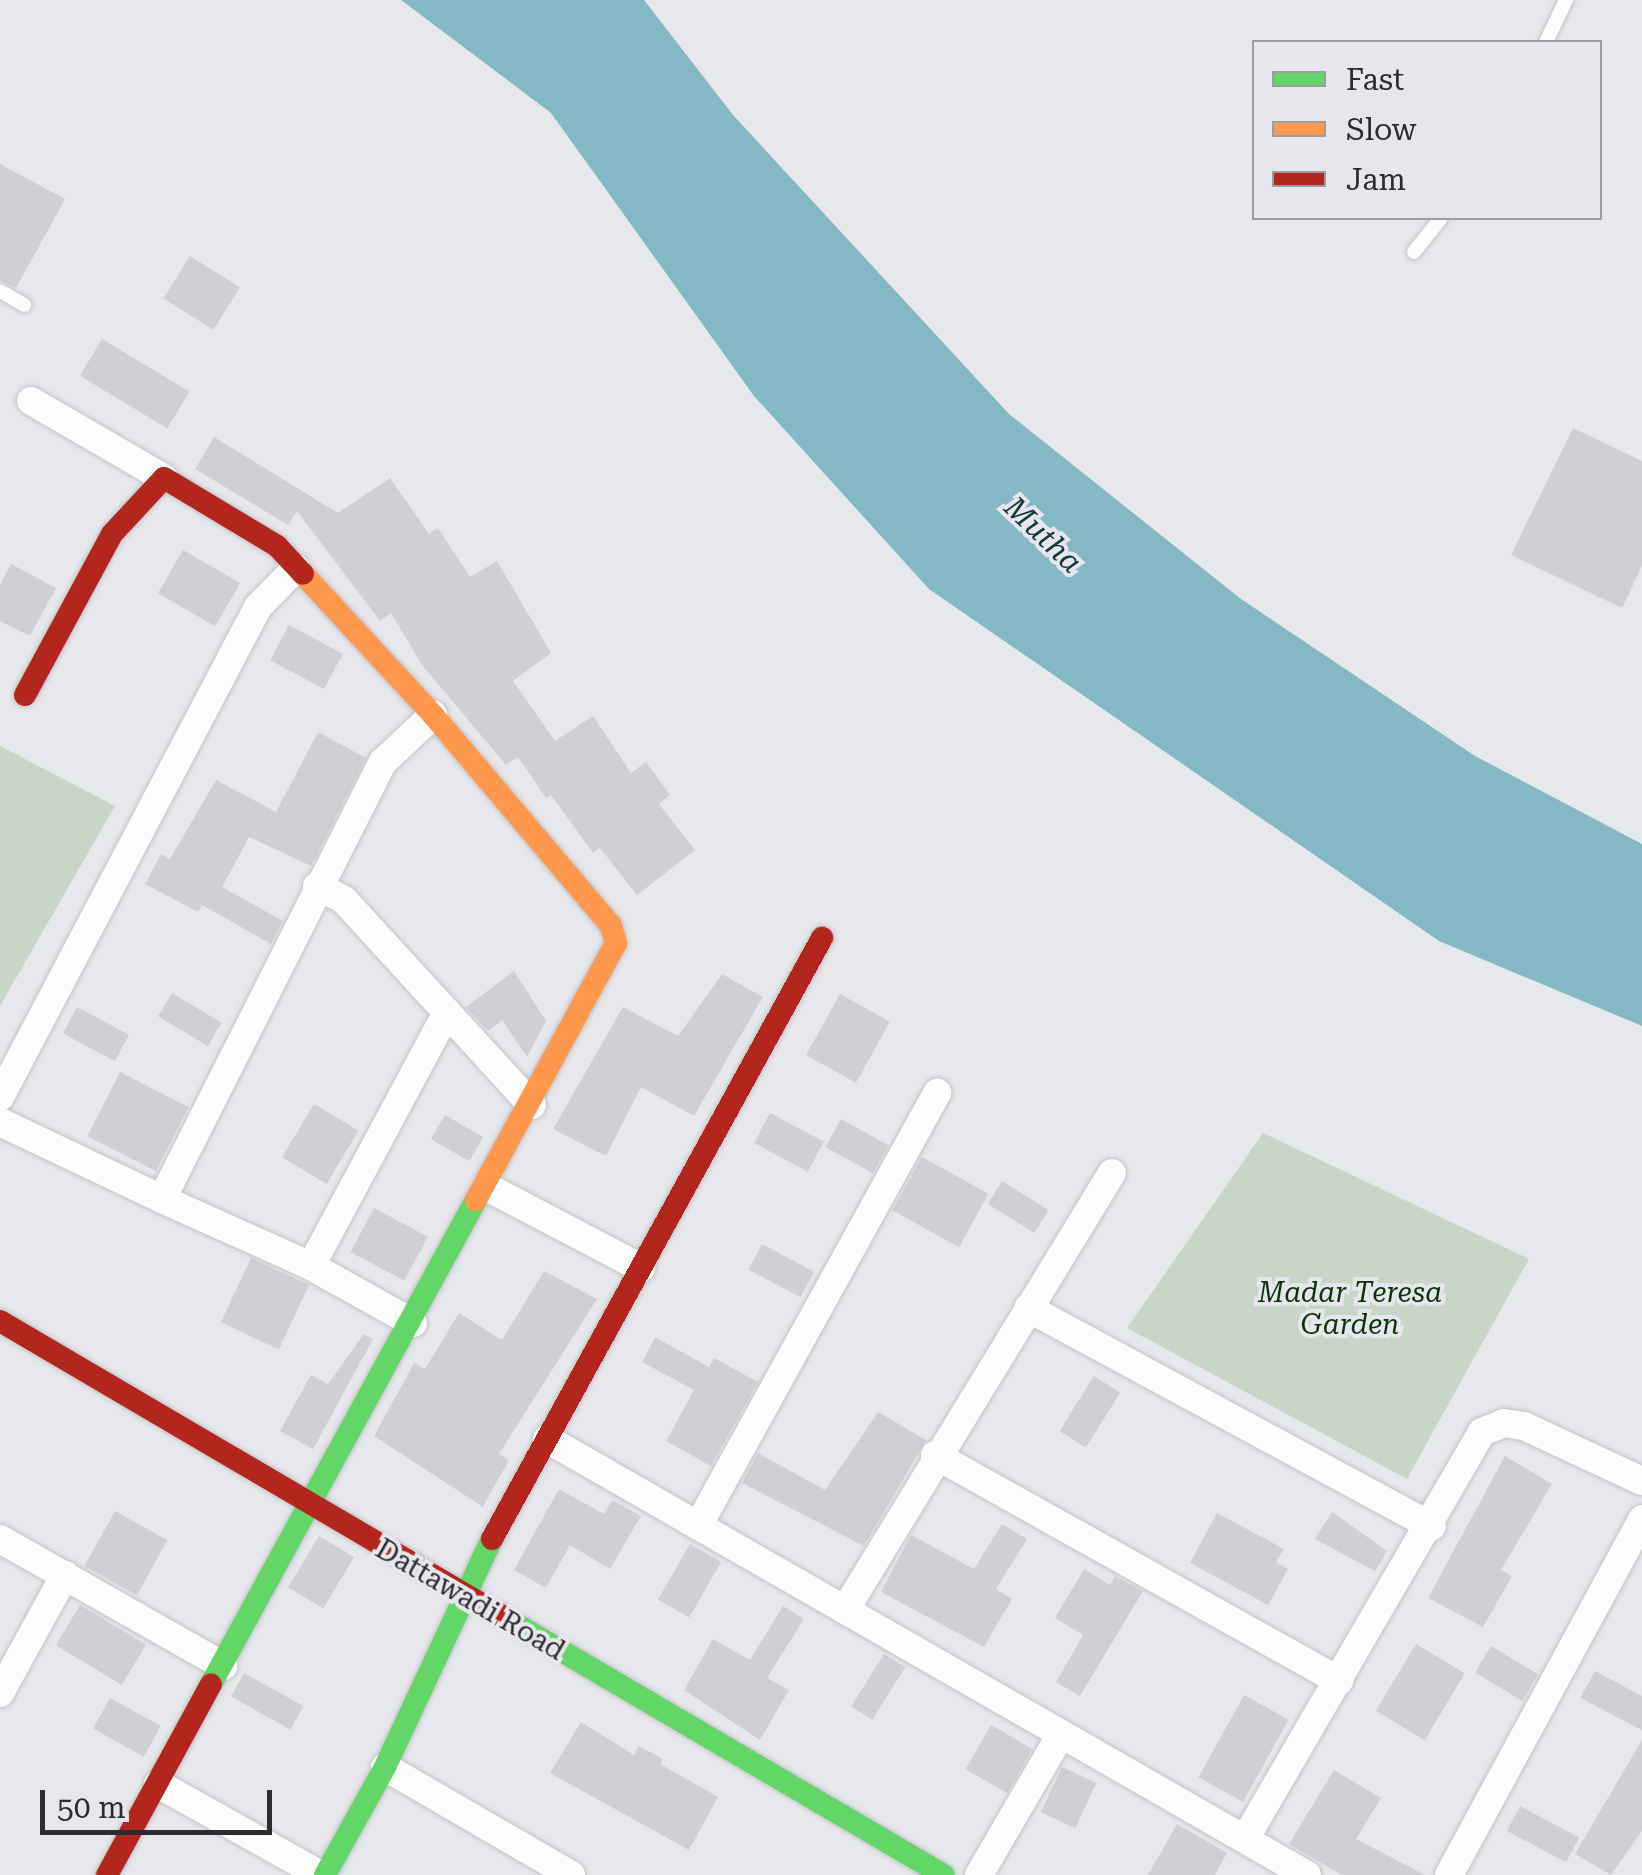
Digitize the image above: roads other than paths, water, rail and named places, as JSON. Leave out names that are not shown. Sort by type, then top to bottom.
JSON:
[{"type":"street","points":[[30,401],[276,546],[433,715],[611,926],[616,943],[313,1508],[107,1875]]},
{"type":"street","points":[[25,695],[112,534],[164,478]]},
{"type":"street","points":[[0,1097],[258,607],[296,568]]},
{"type":"street","points":[[162,1199],[382,762],[433,715]]},
{"type":"street","points":[[317,886],[344,900],[532,1105]]},
{"type":"street","points":[[158,1784],[323,1875],[385,1766],[461,1596],[822,938]]},
{"type":"street","points":[[311,1266],[447,1012]]},
{"type":"street","points":[[698,1526],[937,1093]]},
{"type":"street","points":[[0,1122],[311,1266],[413,1323]]},
{"type":"street","points":[[845,1610],[935,1455],[1112,1173]]},
{"type":"street","points":[[487,1187],[641,1268]]},
{"type":"street","points":[[1028,1308],[1432,1526]]},
{"type":"street","name":"Dattawadi Road","points":[[5,1334],[313,1508],[943,1875]]},
{"type":"street","points":[[1245,1840],[1432,1526],[1482,1432],[1492,1425],[1524,1426],[1642,1481]]},
{"type":"street","points":[[547,1438],[1307,1875]]},
{"type":"street","points":[[935,1455],[1339,1681]]},
{"type":"street","points":[[1450,1875],[1642,1519]]},
{"type":"street","points":[[0,1538],[224,1666]]},
{"type":"street","points":[[0,1693],[65,1575]]},
{"type":"street","points":[[979,1875],[1061,1734]]},
{"type":"street","points":[[385,1766],[553,1870]]},
{"type":"lane","points":[[1547,40],[1566,0]]},
{"type":"lane","points":[[1414,252],[1439,220]]},
{"type":"lane","points":[[0,291],[24,305]]},
{"type":"water","name":"Mutha","points":[[401,0],[644,0],[733,115],[1009,414],[1241,599],[1475,756],[1642,844],[1642,1026],[1439,941],[929,589],[754,396],[551,113]]},
{"type":"park label","name":"Madar Teresa Garden","points":[[1350,1309]]}]
